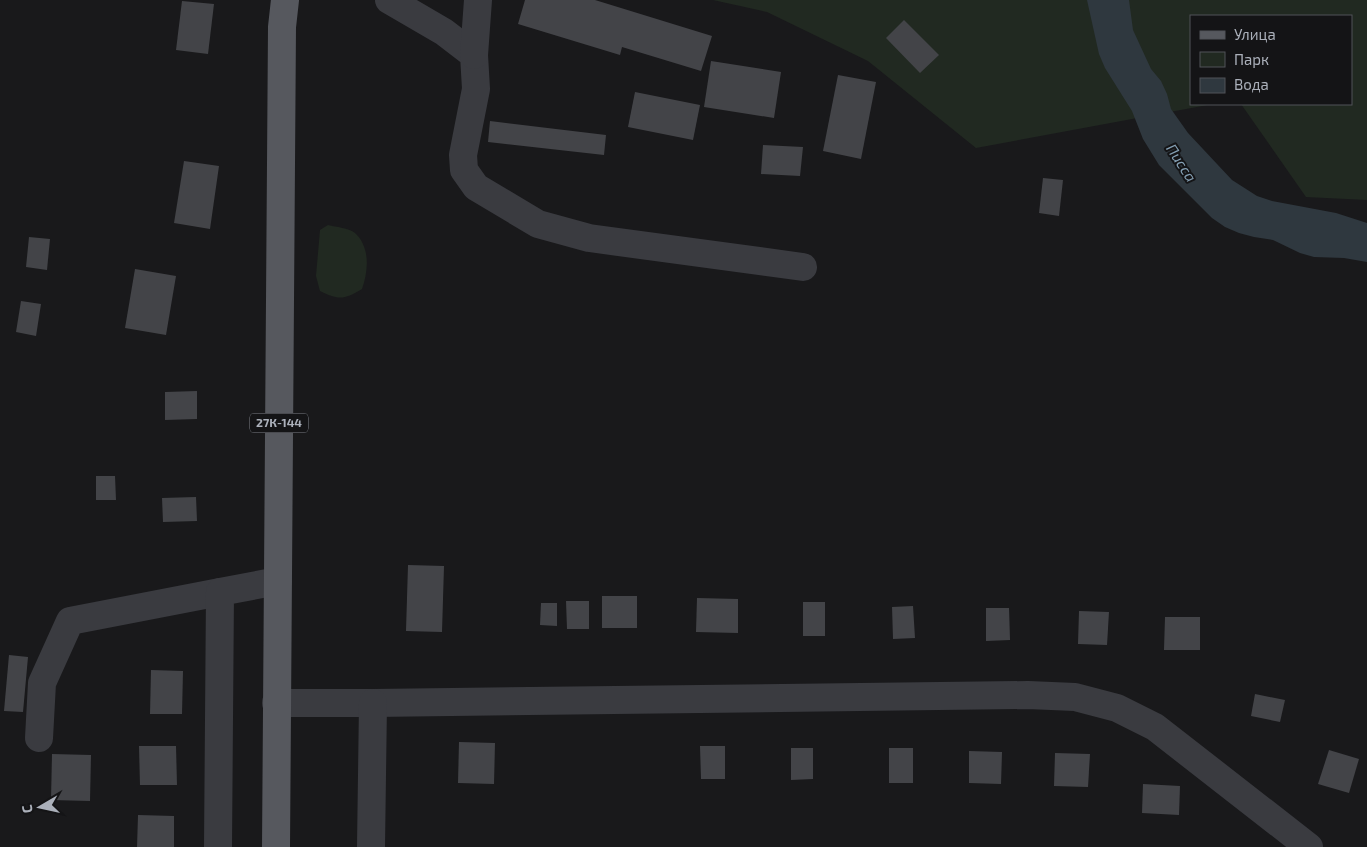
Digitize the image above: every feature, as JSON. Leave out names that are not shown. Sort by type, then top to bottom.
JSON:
[{"type":"main road","name":"27К-144","points":[[276,847],[282,37],[285,0]]},
{"type":"street","points":[[389,0],[444,32],[474,55]]},
{"type":"street","points":[[478,0],[474,55],[476,89],[463,155],[464,170],[476,187],[538,224],[589,238],[803,267]]},
{"type":"street","points":[[39,738],[42,683],[70,621],[278,581]]},
{"type":"street","points":[[218,847],[220,592]]},
{"type":"street","points":[[276,703],[1075,696],[1117,708],[1155,728],[1309,847]]},
{"type":"street","points":[[371,847],[373,703]]},
{"type":"green space","points":[[713,0],[1367,0],[1367,200],[1306,197],[1242,105],[1352,105],[1352,15],[1190,15],[1190,105],[1208,105],[976,148],[868,61],[767,12]]},
{"type":"green space","points":[[328,225],[355,233],[364,246],[366,253],[367,268],[362,289],[346,297],[336,297],[320,291],[316,276],[320,230]]},
{"type":"water","name":"Писса","points":[[1087,0],[1129,0],[1133,30],[1151,69],[1161,81],[1171,109],[1188,133],[1232,180],[1257,196],[1272,201],[1336,213],[1367,223],[1367,262],[1344,258],[1314,257],[1300,253],[1273,240],[1239,233],[1225,227],[1212,218],[1159,165],[1143,139],[1132,111],[1105,68],[1099,54]]},
{"type":"building","points":[[525,0],[595,0],[712,36],[701,71],[622,47],[620,55],[518,24]]},
{"type":"building","points":[[182,1],[214,4],[208,54],[176,50]]},
{"type":"building","points":[[904,20],[939,55],[920,73],[886,38]]},
{"type":"building","points":[[711,61],[781,72],[774,118],[704,107]]},
{"type":"building","points":[[838,75],[876,82],[861,159],[823,151]]},
{"type":"building","points":[[635,92],[700,105],[693,140],[628,127]]},
{"type":"building","points":[[490,121],[606,135],[604,155],[488,142]]},
{"type":"building","points":[[763,145],[803,147],[800,176],[761,174]]},
{"type":"building","points":[[184,161],[219,166],[210,229],[174,223]]},
{"type":"building","points":[[1043,178],[1063,180],[1059,216],[1039,213]]},
{"type":"building","points":[[29,237],[50,239],[47,270],[26,267]]},
{"type":"building","points":[[135,269],[176,276],[166,335],[125,328]]},
{"type":"building","points":[[21,301],[41,304],[36,336],[16,332]]},
{"type":"building","points":[[197,391],[197,419],[165,420],[165,392]]},
{"type":"building","points":[[96,476],[115,476],[116,500],[96,500]]},
{"type":"building","points":[[196,497],[197,521],[163,522],[162,498]]},
{"type":"building","points":[[408,565],[444,566],[442,632],[406,631]]},
{"type":"building","points":[[602,596],[637,596],[637,628],[602,628]]},
{"type":"building","points":[[697,598],[738,599],[738,633],[696,632]]},
{"type":"building","points":[[566,601],[589,601],[589,629],[567,629]]},
{"type":"building","points":[[803,602],[825,602],[825,636],[803,636]]},
{"type":"building","points":[[541,603],[557,603],[557,626],[540,625]]},
{"type":"building","points":[[913,606],[915,638],[893,639],[892,607]]},
{"type":"building","points":[[986,608],[1009,608],[1010,640],[986,641]]},
{"type":"building","points":[[1079,611],[1109,612],[1107,645],[1078,644]]},
{"type":"building","points":[[1165,617],[1200,617],[1200,650],[1164,650]]},
{"type":"building","points":[[9,655],[28,657],[23,712],[4,711]]},
{"type":"building","points":[[151,670],[183,671],[182,714],[150,714]]},
{"type":"building","points":[[1255,694],[1285,700],[1280,722],[1251,716]]},
{"type":"building","points":[[459,742],[495,743],[494,784],[458,783]]},
{"type":"building","points":[[139,746],[176,746],[177,785],[140,785]]},
{"type":"building","points":[[700,746],[725,746],[725,779],[701,779]]},
{"type":"building","points":[[791,748],[813,748],[813,779],[791,780]]},
{"type":"building","points":[[889,748],[913,748],[913,783],[889,783]]},
{"type":"building","points":[[1329,750],[1359,759],[1349,793],[1318,784]]},
{"type":"building","points":[[969,751],[1002,752],[1001,784],[969,783]]},
{"type":"building","points":[[1055,753],[1090,754],[1088,787],[1054,786]]},
{"type":"building","points":[[52,754],[91,755],[90,801],[51,800]]},
{"type":"building","points":[[1143,784],[1180,786],[1179,815],[1142,813]]},
{"type":"building","points":[[138,815],[174,816],[174,847],[137,847]]}]
